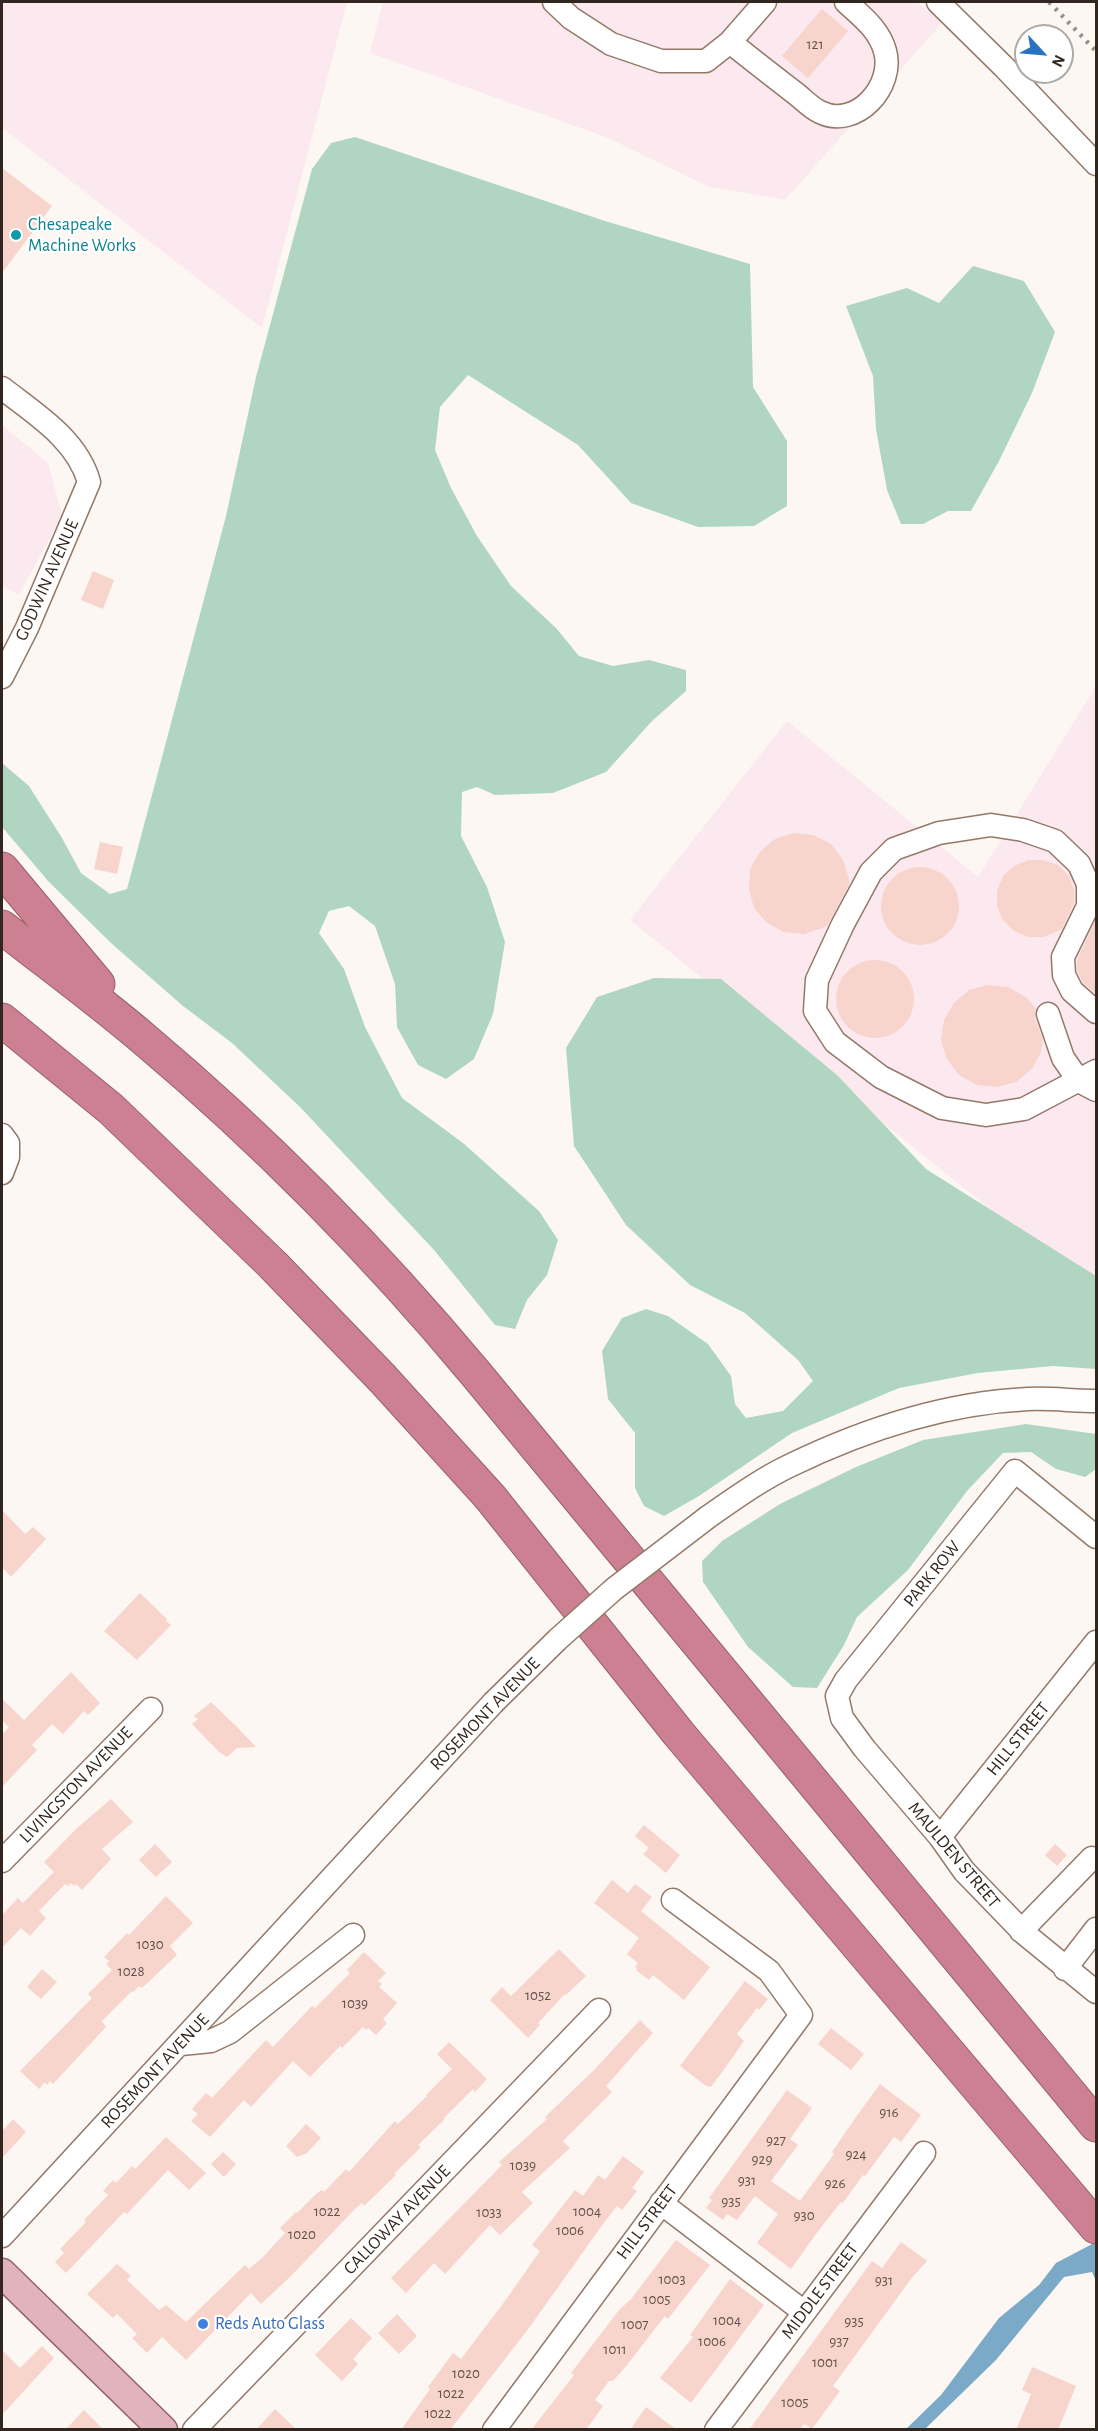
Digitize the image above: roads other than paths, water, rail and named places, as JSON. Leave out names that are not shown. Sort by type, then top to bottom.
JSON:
[{"type":"highway","points":[[2,869],[144,1039]]},
{"type":"highway","points":[[2,927],[144,1039],[264,1148],[371,1255],[455,1348],[1092,2119]]},
{"type":"highway","points":[[2,1020],[102,1100],[320,1312],[490,1497],[679,1734],[1096,2227]]},
{"type":"highway","points":[[2,1047],[46,1072],[128,1125]]},
{"type":"main road","points":[[2,2273],[163,2430]]},
{"type":"street","points":[[554,2],[571,18],[611,44],[661,61],[706,61],[730,42],[756,5]]},
{"type":"street","points":[[730,42],[821,112],[844,116],[865,106],[879,93],[885,74],[885,52],[875,29],[846,2]]},
{"type":"street","points":[[938,2],[1004,66],[1096,164]]},
{"type":"street","name":"GODWIN AVENUE","points":[[2,388],[64,438],[86,470],[89,482],[27,628],[2,678]]},
{"type":"street","points":[[1048,1014],[1063,1058],[1091,1080],[1024,1109],[986,1115],[942,1108],[881,1077],[835,1042],[815,1011],[817,980],[871,872],[894,849],[939,833],[991,825],[1023,830],[1055,842],[1079,864],[1088,884],[1088,906],[1063,957],[1064,975],[1072,991],[1096,1012]]},
{"type":"street","points":[[2,1173],[8,1157],[5,1139]]},
{"type":"street","name":"ROSEMONT AVENUE","points":[[2,2236],[493,1703],[557,1640],[614,1589],[708,1517],[786,1467],[868,1432],[908,1419],[986,1403],[1029,1399],[1096,1401]]},
{"type":"street","name":"PARK ROW","points":[[837,1696],[846,1680],[1015,1471],[1096,1537]]},
{"type":"street","name":"HILL STREET","points":[[940,1837],[1096,1642]]},
{"type":"street","name":"MAULDEN STREET","points":[[837,1696],[842,1718],[864,1748],[940,1837],[964,1871],[1021,1931],[1096,1992]]},
{"type":"street","name":"LIVINGSTON AVENUE","points":[[2,1861],[151,1709]]},
{"type":"street","points":[[1021,1931],[1092,1858]]},
{"type":"street","name":"HILL STREET","points":[[494,2430],[801,2015],[769,1971],[673,1900]]},
{"type":"street","points":[[1065,1969],[1096,1929]]},
{"type":"street","points":[[181,2044],[211,2041],[230,2032],[353,1935]]},
{"type":"street","name":"CALLOWAY AVENUE","points":[[194,2430],[599,2010]]},
{"type":"street","name":"MIDDLE STREET","points":[[716,2430],[924,2153]]},
{"type":"street","points":[[662,2203],[804,2312]]},
{"type":"water","points":[[1096,2242],[1096,2281],[1092,2272],[1064,2277],[996,2360],[925,2429],[905,2430],[941,2395],[999,2318],[1039,2285],[1056,2263]]},
{"type":"railway","points":[[1049,2],[1096,51]]},
{"type":"place","name":"Chesapeake Machine Works","points":[[16,235]]},
{"type":"place","name":"Reds Auto Glass","points":[[203,2324]]}]
